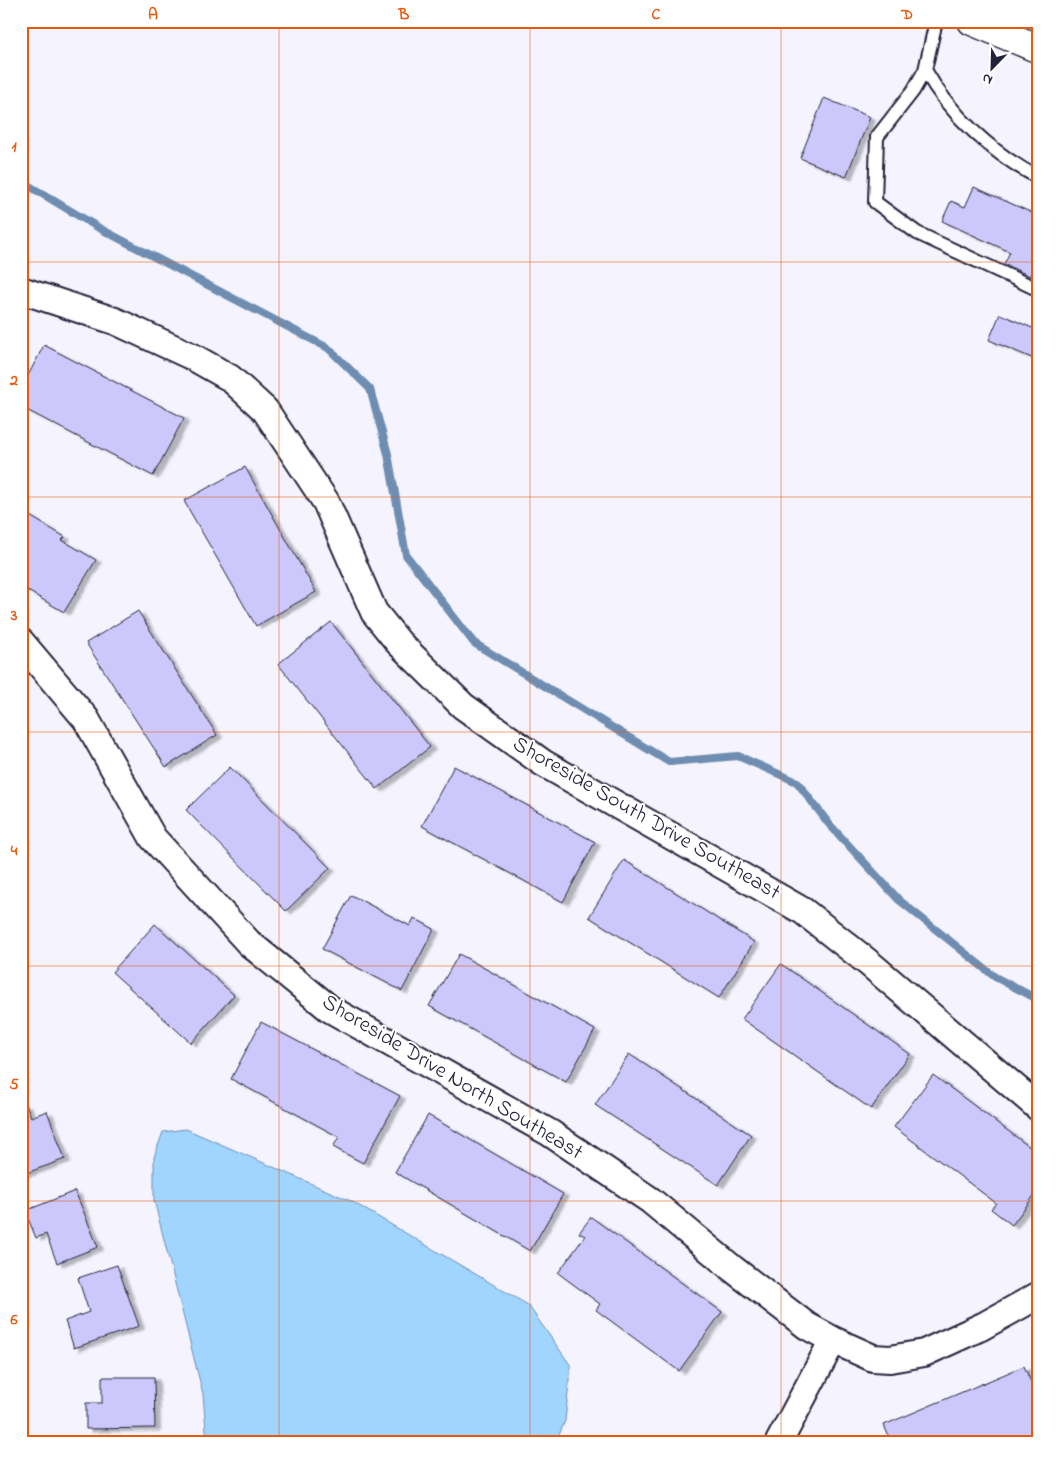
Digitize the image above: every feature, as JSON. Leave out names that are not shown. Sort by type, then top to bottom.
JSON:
[{"type":"main road","points":[[972,21],[1039,49]]},
{"type":"street","name":"Shoreside South Drive Southeast","points":[[21,290],[115,321],[193,357],[230,378],[266,410],[326,502],[374,612],[398,643],[463,706],[543,763],[803,911],[870,964],[1039,1108]]},
{"type":"street","name":"Shoreside Drive North Southeast","points":[[21,642],[86,719],[153,838],[249,942],[330,1009],[550,1133],[650,1200],[807,1326],[874,1358],[890,1359],[924,1353],[983,1326],[1039,1295]]},
{"type":"street","points":[[779,1442],[833,1340]]},
{"type":"lane","points":[[936,21],[925,70],[913,91],[877,137],[875,202],[917,234],[1039,290]]},
{"type":"lane","points":[[925,70],[938,95],[985,142],[1039,178]]},
{"type":"water","points":[[186,1129],[351,1201],[528,1305],[571,1366],[565,1421],[556,1442],[207,1442],[203,1394],[154,1200],[154,1157],[163,1132]]},
{"type":"building","points":[[824,98],[870,117],[846,177],[800,158]]},
{"type":"building","points":[[974,187],[1039,216],[1039,263],[1036,262],[1030,276],[1004,264],[1010,252],[942,221],[951,201],[965,207]]},
{"type":"building","points":[[1000,314],[1039,331],[1039,361],[989,340]]},
{"type":"building","points":[[44,345],[184,418],[153,476],[21,407],[21,389]]},
{"type":"building","points":[[245,467],[316,592],[256,626],[184,501]]},
{"type":"building","points":[[23,512],[65,537],[62,540],[96,560],[64,612],[21,587],[21,515]]},
{"type":"building","points":[[138,611],[217,735],[166,767],[86,643]]},
{"type":"building","points":[[331,622],[430,747],[377,789],[278,664]]},
{"type":"building","points":[[454,766],[595,842],[563,902],[422,826]]},
{"type":"building","points":[[230,767],[330,868],[286,911],[186,810]]},
{"type":"building","points":[[624,860],[754,942],[719,998],[589,917]]},
{"type":"building","points":[[351,895],[410,926],[414,918],[434,929],[402,991],[322,949]]},
{"type":"building","points":[[155,924],[234,995],[191,1043],[112,972]]},
{"type":"building","points":[[459,954],[595,1030],[566,1082],[429,1006]]},
{"type":"building","points":[[781,964],[910,1054],[871,1109],[742,1019]]},
{"type":"building","points":[[261,1022],[400,1096],[363,1163],[333,1147],[339,1137],[231,1079]]},
{"type":"building","points":[[629,1054],[751,1135],[718,1185],[595,1105]]},
{"type":"building","points":[[933,1075],[1039,1154],[1039,1189],[1012,1225],[991,1209],[996,1203],[894,1127]]},
{"type":"building","points":[[26,1104],[31,1117],[47,1111],[65,1159],[21,1175],[21,1105]]},
{"type":"building","points":[[428,1115],[563,1194],[530,1251],[395,1172]]},
{"type":"building","points":[[75,1191],[98,1247],[57,1263],[46,1234],[36,1238],[25,1211]]},
{"type":"building","points":[[591,1217],[722,1312],[679,1371],[596,1310],[600,1304],[558,1273],[585,1236],[579,1233]]},
{"type":"building","points":[[117,1265],[139,1326],[74,1348],[65,1321],[89,1312],[78,1278]]},
{"type":"building","points":[[1024,1366],[1039,1401],[1039,1419],[1033,1422],[1037,1432],[1013,1442],[891,1442],[884,1425]]},
{"type":"building","points":[[102,1377],[154,1377],[155,1428],[86,1429],[86,1403],[102,1403]]},
{"type":"waterway","points":[[21,181],[99,228],[328,348],[370,389],[388,454],[406,555],[474,643],[669,762],[738,756],[797,782],[829,824],[899,900],[995,977],[1039,1000]]}]
